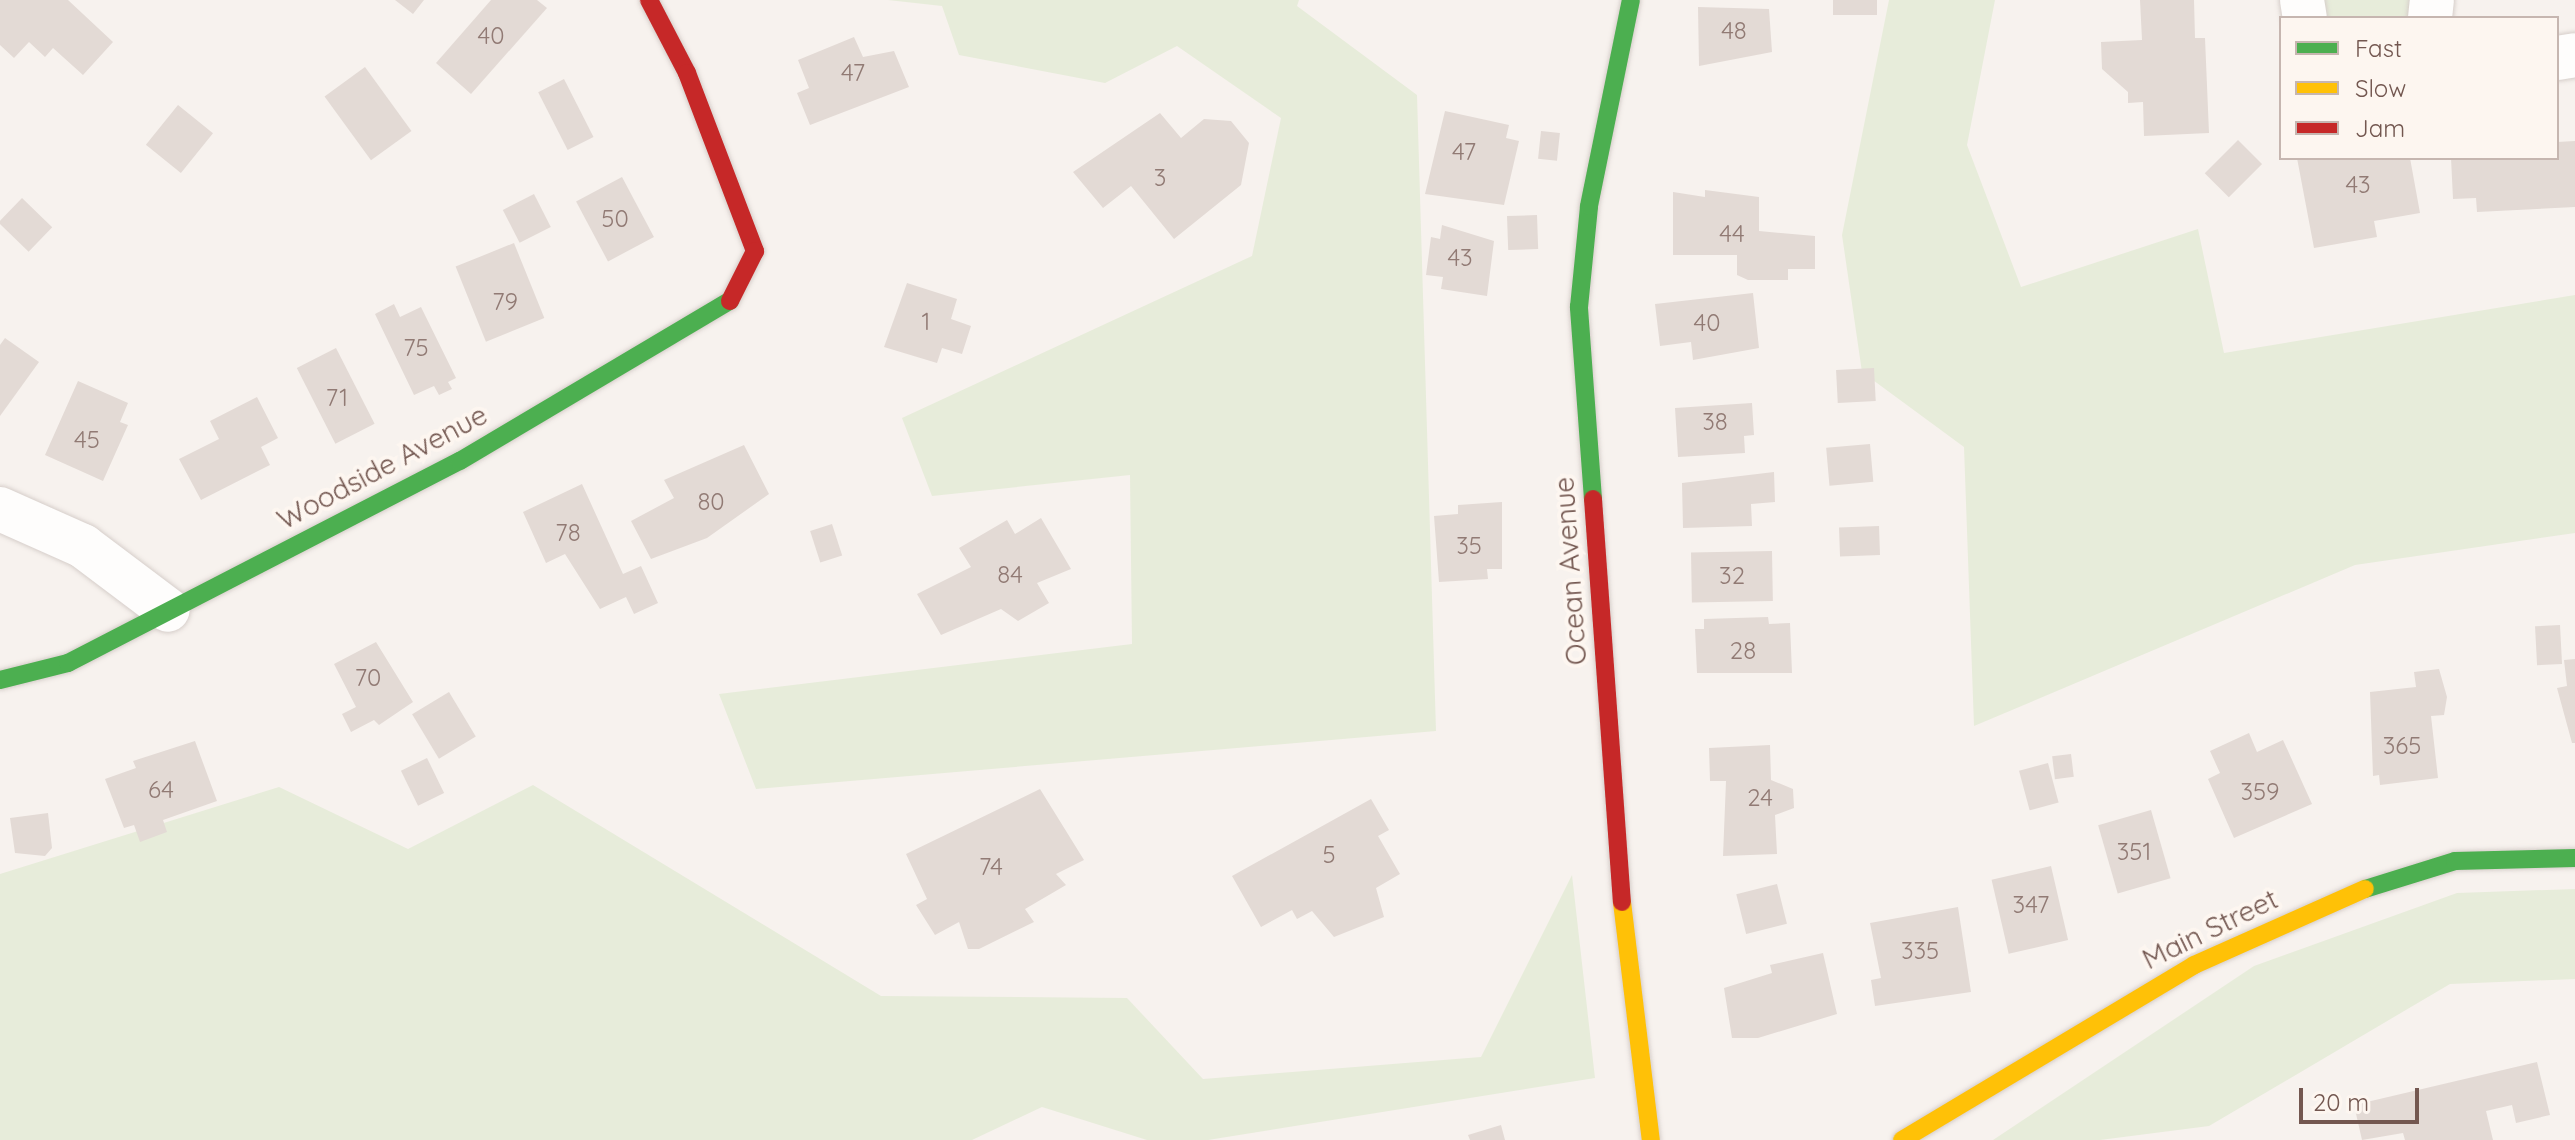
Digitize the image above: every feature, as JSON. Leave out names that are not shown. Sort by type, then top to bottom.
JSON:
[{"type":"main road","name":"Woodside Avenue","points":[[0,680],[68,663],[460,461],[730,301],[755,251],[687,73],[649,0]]},
{"type":"main road","name":"Ocean Avenue","points":[[1631,0],[1589,206],[1579,307],[1630,1006],[1651,1140]]},
{"type":"main road","name":"Main Street","points":[[1902,1140],[2194,965],[2355,892],[2455,861],[2575,858]]},
{"type":"street","points":[[0,509],[83,546],[168,610]]},
{"type":"green space","points":[[888,0],[1299,0],[1297,6],[1417,95],[1436,731],[756,789],[719,694],[1132,644],[1130,475],[932,496],[902,418],[1252,256],[1281,118],[1177,46],[1105,83],[959,55],[942,6]]},
{"type":"green space","points":[[1889,0],[1995,0],[1967,145],[2021,287],[2198,229],[2224,353],[2575,295],[2575,533],[2355,565],[1974,726],[1964,447],[1862,372],[1842,235]]},
{"type":"green space","points":[[2314,0],[2425,0],[2425,16],[2314,16]]},
{"type":"green space","points":[[533,785],[881,996],[1127,998],[1203,1079],[1481,1057],[1572,875],[1595,1078],[1208,1140],[1147,1140],[1042,1107],[972,1140],[0,1140],[0,874],[279,787],[408,849]]},
{"type":"green space","points":[[2575,889],[2575,979],[2450,984],[2209,1126],[2100,1140],[1993,1140],[2254,966],[2457,893]]},
{"type":"building","points":[[0,0],[68,0],[113,42],[83,75],[53,48],[45,57],[29,42],[14,58],[0,45]]},
{"type":"building","points":[[395,0],[424,0],[413,14]]},
{"type":"building","points":[[491,0],[537,0],[547,8],[471,94],[436,63]]},
{"type":"building","points":[[1833,0],[1877,0],[1877,15],[1833,15]]},
{"type":"building","points":[[2140,0],[2194,0],[2195,38],[2205,38],[2209,133],[2144,136],[2143,102],[2128,103],[2128,92],[2102,69],[2101,42],[2142,40]]},
{"type":"building","points":[[1698,7],[1769,9],[1772,52],[1699,66]]},
{"type":"building","points":[[854,37],[863,57],[894,51],[909,87],[810,125],[797,93],[809,88],[798,60]]},
{"type":"building","points":[[365,67],[411,131],[371,160],[325,96]]},
{"type":"building","points":[[564,79],[594,137],[568,150],[538,92]]},
{"type":"building","points":[[178,105],[213,133],[181,173],[146,145]]},
{"type":"building","points":[[1445,111],[1509,125],[1506,138],[1519,141],[1504,205],[1425,194]]},
{"type":"building","points":[[1160,113],[1181,138],[1204,119],[1231,121],[1249,143],[1241,185],[1174,239],[1131,186],[1103,208],[1073,172]]},
{"type":"building","points":[[1541,131],[1560,133],[1557,161],[1538,159]]},
{"type":"building","points":[[2238,140],[2262,164],[2229,197],[2205,173]]},
{"type":"building","points":[[2575,141],[2575,207],[2477,212],[2476,198],[2453,199],[2451,160],[2559,160],[2559,142]]},
{"type":"building","points":[[2297,160],[2410,160],[2420,213],[2374,221],[2377,237],[2314,248]]},
{"type":"building","points":[[622,177],[654,237],[608,261],[576,201]]},
{"type":"building","points":[[1705,190],[1759,197],[1759,231],[1815,236],[1815,269],[1788,269],[1788,280],[1748,280],[1737,275],[1737,255],[1673,255],[1673,192],[1705,197]]},
{"type":"building","points":[[534,194],[551,227],[520,243],[503,210]]},
{"type":"building","points":[[22,198],[52,227],[29,252],[0,224]]},
{"type":"building","points":[[1537,215],[1538,249],[1508,250],[1507,216]]},
{"type":"building","points":[[1442,225],[1494,241],[1487,296],[1441,289],[1443,277],[1426,275],[1431,237],[1440,239]]},
{"type":"building","points":[[514,243],[544,318],[486,342],[456,267]]},
{"type":"building","points":[[907,283],[957,299],[951,319],[971,326],[962,354],[942,348],[937,363],[884,347]]},
{"type":"building","points":[[1753,293],[1759,348],[1693,360],[1691,342],[1660,346],[1655,304]]},
{"type":"building","points":[[394,304],[400,317],[421,307],[456,378],[448,382],[452,389],[439,395],[434,386],[414,395],[375,314]]},
{"type":"building","points":[[5,338],[39,362],[0,416],[0,345]]},
{"type":"building","points":[[336,348],[375,424],[335,444],[297,368]]},
{"type":"building","points":[[1874,368],[1876,401],[1838,403],[1836,370]]},
{"type":"building","points":[[78,381],[128,403],[120,422],[128,425],[103,481],[45,455]]},
{"type":"building","points":[[257,397],[278,438],[261,447],[270,465],[201,500],[179,459],[219,439],[210,421]]},
{"type":"building","points":[[1752,403],[1754,435],[1744,436],[1745,453],[1678,457],[1675,408]]},
{"type":"building","points":[[1870,444],[1873,482],[1829,486],[1826,448]]},
{"type":"building","points":[[744,445],[769,494],[707,538],[651,559],[631,521],[674,498],[664,480]]},
{"type":"building","points":[[1774,472],[1775,502],[1751,504],[1752,526],[1683,528],[1682,483]]},
{"type":"building","points":[[582,484],[623,574],[641,566],[658,603],[634,614],[626,597],[600,609],[565,554],[546,563],[523,512]]},
{"type":"building","points":[[1502,502],[1502,569],[1487,569],[1488,579],[1439,582],[1434,516],[1458,514],[1458,505]]},
{"type":"building","points":[[1041,518],[1071,569],[1037,583],[1049,603],[1018,621],[1001,609],[941,635],[917,594],[971,567],[959,548],[1007,520],[1015,534]]},
{"type":"building","points":[[832,524],[842,555],[820,562],[810,531]]},
{"type":"building","points":[[1879,526],[1880,555],[1840,556],[1839,527]]},
{"type":"building","points":[[1772,551],[1773,601],[1692,602],[1691,552]]},
{"type":"building","points":[[1768,617],[1769,624],[1790,623],[1792,673],[1697,673],[1695,629],[1704,629],[1704,619]]},
{"type":"building","points":[[2560,625],[2562,664],[2537,665],[2535,626]]},
{"type":"building","points":[[376,642],[413,702],[379,725],[374,720],[351,732],[342,714],[356,707],[334,664]]},
{"type":"building","points":[[2575,659],[2575,743],[2572,743],[2557,688],[2567,686],[2564,660]]},
{"type":"building","points":[[2439,669],[2447,697],[2444,715],[2431,716],[2438,778],[2380,785],[2379,775],[2373,776],[2370,692],[2416,687],[2414,672]]},
{"type":"building","points":[[449,692],[476,737],[439,759],[412,714]]},
{"type":"building","points":[[2249,733],[2257,752],[2283,740],[2312,804],[2234,838],[2208,779],[2220,773],[2210,751]]},
{"type":"building","points":[[195,741],[217,801],[163,820],[167,832],[140,842],[134,825],[124,828],[105,779],[136,768],[133,761]]},
{"type":"building","points":[[1770,745],[1771,780],[1793,789],[1794,808],[1775,815],[1777,854],[1723,856],[1726,781],[1710,781],[1709,748]]},
{"type":"building","points":[[2071,754],[2074,777],[2055,779],[2052,756]]},
{"type":"building","points":[[427,758],[444,793],[418,806],[401,771]]},
{"type":"building","points":[[2048,763],[2059,803],[2030,810],[2019,771]]},
{"type":"building","points":[[1040,789],[1084,860],[1056,874],[1066,885],[1025,909],[1034,922],[979,949],[968,949],[959,922],[935,935],[916,905],[927,899],[906,854]]},
{"type":"building","points":[[1371,799],[1389,830],[1378,836],[1400,874],[1376,888],[1384,917],[1334,937],[1312,911],[1297,919],[1292,910],[1261,927],[1232,876]]},
{"type":"building","points":[[2151,810],[2171,878],[2118,893],[2098,825]]},
{"type":"building","points":[[48,813],[52,848],[45,856],[15,853],[10,818]]},
{"type":"building","points":[[2051,866],[2068,940],[2009,954],[1992,880]]},
{"type":"building","points":[[1777,884],[1787,924],[1746,934],[1736,894]]},
{"type":"building","points":[[1958,907],[1971,992],[1875,1006],[1871,980],[1881,978],[1870,923]]},
{"type":"building","points":[[1823,953],[1837,1014],[1758,1038],[1732,1038],[1724,988],[1772,973],[1770,965]]},
{"type":"building","points":[[2537,1062],[2550,1115],[2516,1123],[2512,1105],[2486,1111],[2493,1140],[2405,1140],[2403,1133],[2362,1140],[2354,1105]]},
{"type":"building","points":[[1501,1125],[1505,1140],[1470,1140],[1468,1135]]},
{"type":"traffic: fast","points":[[1593,499],[1579,307],[1589,206],[1631,0]]},
{"type":"traffic: fast","points":[[0,680],[68,663],[460,461],[730,301]]},
{"type":"traffic: fast","points":[[2365,889],[2455,861],[2575,858]]},
{"type":"traffic: slow","points":[[1902,1140],[2194,965],[2365,889]]},
{"type":"traffic: slow","points":[[1622,902],[1651,1140]]},
{"type":"traffic: jam","points":[[649,0],[687,73],[755,251],[730,301]]},
{"type":"traffic: jam","points":[[1593,499],[1622,902]]}]
